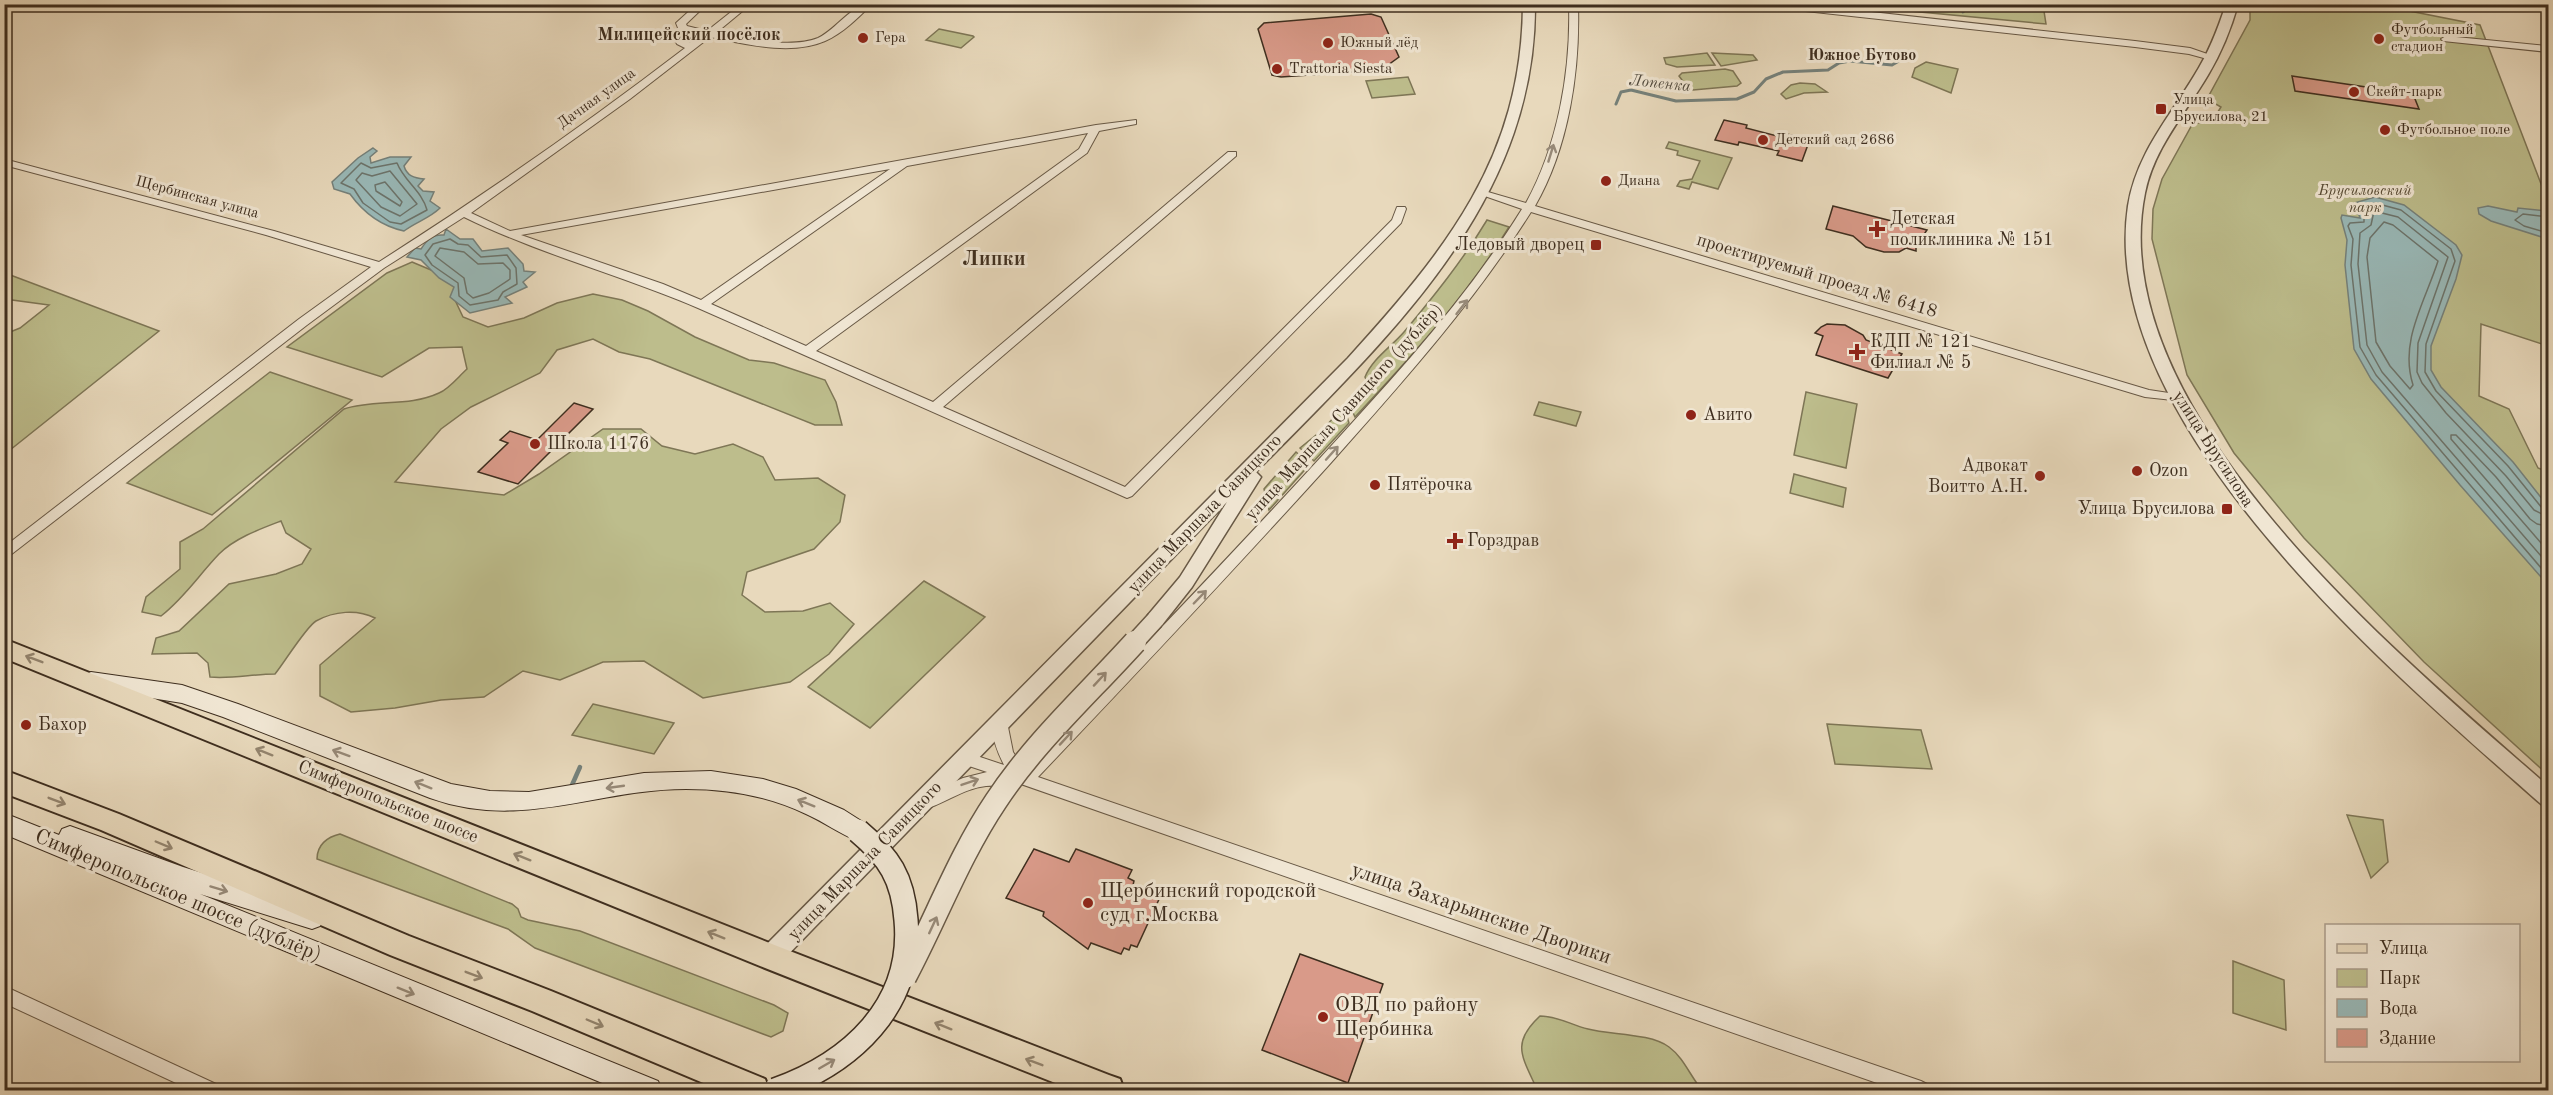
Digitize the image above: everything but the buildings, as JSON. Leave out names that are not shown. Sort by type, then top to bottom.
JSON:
[{"type":"main road","name":"Симферопольское шоссе","points":[[4,648],[91,681],[770,957]]},
{"type":"main road","points":[[91,681],[182,694],[230,710],[438,791],[468,798],[501,801],[540,800],[659,780],[706,780],[769,791],[800,800],[830,813],[858,831],[883,852],[895,872],[904,903],[908,938],[904,966],[894,994],[884,1012],[866,1033],[836,1059],[790,1086],[775,1090]]},
{"type":"main road","points":[[4,781],[121,826],[400,946],[541,1001],[754,1090]]},
{"type":"main road","points":[[4,817],[43,826],[183,878],[400,946]]},
{"type":"main road","name":"Симферопольское шоссе (дублёр)","points":[[4,822],[352,969],[649,1090]]},
{"type":"main road","points":[[770,957],[997,1048],[1109,1090]]},
{"type":"street","points":[[691,47],[680,42],[678,37],[683,28],[681,23],[703,4]]},
{"type":"street","name":"Дачная улица","points":[[4,555],[303,322],[380,266],[463,213],[627,97],[747,4]]},
{"type":"street","points":[[683,28],[708,34],[801,46],[822,39],[868,4]]},
{"type":"street","name":"улица Маршала Савицкого","points":[[770,957],[1354,362],[1421,286],[1457,235],[1481,193],[1509,128],[1520,95],[1529,42],[1529,4]]},
{"type":"street","name":"улица Маршала Савицкого (дублёр)","points":[[1026,780],[1259,535],[1439,335],[1473,293],[1529,207],[1546,168],[1566,95],[1576,29],[1573,4]]},
{"type":"street","points":[[1770,4],[2136,44],[2190,51],[2211,57]]},
{"type":"street","name":"улица Брусилова","points":[[2232,4],[2211,57],[2157,143],[2141,180],[2135,215],[2134,242],[2141,300],[2158,353],[2178,398],[2254,511],[2313,580],[2405,670],[2548,798]]},
{"type":"street","points":[[2446,39],[2548,49]]},
{"type":"street","points":[[509,235],[1132,122]]},
{"type":"street","points":[[806,352],[1083,151],[1096,128]]},
{"type":"street","points":[[935,407],[1232,154]]},
{"type":"street","name":"Щербинская улица","points":[[4,162],[270,233],[380,266]]},
{"type":"street","points":[[702,305],[905,163]]},
{"type":"street","name":"проектируемый проезд № 6418","points":[[1481,193],[2149,394],[2178,398]]},
{"type":"street","points":[[463,213],[509,235],[659,287],[702,305],[1127,494],[1396,221],[1401,209]]},
{"type":"street","points":[[894,994],[928,934],[972,840],[996,801],[1022,765],[1155,620],[1186,582],[1271,447]]},
{"type":"street","points":[[1000,722],[1003,747],[1011,765],[1026,780]]},
{"type":"street","name":"улица Захарьинские Дворики","points":[[965,758],[1921,1090]]},
{"type":"street","name":"улица Захарьинские Дворики","points":[[919,805],[971,780],[986,777],[1026,780]]},
{"type":"street","points":[[4,994],[210,1090]]},
{"type":"green space","points":[[1912,5],[2043,5],[2046,24],[1910,11]]},
{"type":"green space","name":"Брусиловский парк","points":[[2250,5],[2379,5],[2480,25],[2548,202],[2548,346],[2481,324],[2479,396],[2509,409],[2538,468],[2548,472],[2548,775],[2424,662],[2304,538],[2234,453],[2187,375],[2152,239],[2153,209],[2162,179],[2193,123],[2211,123],[2221,107],[2207,99],[2250,20]]},
{"type":"green space","points":[[939,29],[974,37],[961,48],[926,40]]},
{"type":"green space","points":[[1707,53],[1715,65],[1677,67],[1666,64],[1664,58]]},
{"type":"green space","points":[[1712,53],[1753,55],[1757,60],[1721,66]]},
{"type":"green space","points":[[1926,62],[1958,69],[1951,93],[1912,77],[1915,68]]},
{"type":"green space","points":[[1725,69],[1733,71],[1741,83],[1737,86],[1693,90],[1688,88],[1679,76],[1682,73]]},
{"type":"green space","points":[[1408,77],[1415,94],[1372,98],[1366,81]]},
{"type":"green space","points":[[1815,84],[1827,92],[1804,93],[1786,99],[1781,94],[1791,85]]},
{"type":"green space","points":[[1669,142],[1732,158],[1718,189],[1692,182],[1689,189],[1677,186],[1680,181],[1692,179],[1700,161],[1677,155],[1678,151],[1666,148]]},
{"type":"green space","points":[[1487,220],[1509,227],[1456,302],[1355,417],[1349,404],[1367,382],[1365,377],[1368,371],[1437,291]]},
{"type":"green space","points":[[412,262],[443,275],[463,288],[455,300],[463,317],[488,327],[524,318],[557,303],[593,294],[622,300],[648,311],[695,337],[749,360],[774,363],[825,380],[836,402],[842,425],[815,425],[650,359],[619,352],[593,339],[557,350],[540,373],[471,407],[441,429],[395,482],[504,495],[539,474],[603,429],[641,429],[662,446],[695,454],[733,444],[763,457],[775,480],[818,478],[845,495],[840,522],[814,549],[747,572],[742,595],[765,612],[803,611],[830,603],[854,624],[829,654],[790,682],[703,698],[644,661],[603,662],[560,680],[523,671],[484,697],[441,700],[395,708],[351,712],[320,696],[320,665],[375,618],[368,615],[346,612],[316,621],[275,674],[210,677],[208,663],[197,653],[152,654],[156,638],[179,631],[229,584],[276,574],[302,564],[311,549],[286,533],[281,521],[248,534],[225,548],[161,616],[142,612],[146,597],[180,569],[180,542],[203,529],[344,409],[428,397],[446,389],[467,369],[462,347],[429,348],[382,377],[287,347],[387,273]]},
{"type":"green space","points":[[5,273],[159,331],[5,454],[5,334],[20,328],[49,305],[5,299]]},
{"type":"green space","points":[[270,372],[352,400],[212,515],[127,483]]},
{"type":"green space","points":[[1806,392],[1857,404],[1846,468],[1794,455]]},
{"type":"green space","points":[[1539,402],[1581,412],[1576,426],[1534,415]]},
{"type":"green space","points":[[1344,407],[1349,423],[1314,461],[1300,448],[1321,431]]},
{"type":"green space","points":[[1296,452],[1310,464],[1269,510],[1264,489]]},
{"type":"green space","points":[[1794,474],[1846,488],[1843,507],[1790,493]]},
{"type":"green space","points":[[924,581],[985,617],[870,728],[808,687]]},
{"type":"green space","points":[[593,704],[674,723],[654,754],[572,735]]},
{"type":"green space","points":[[1827,724],[1921,730],[1932,769],[1835,764]]},
{"type":"green space","points":[[2347,815],[2383,820],[2388,862],[2371,878]]},
{"type":"green space","points":[[340,834],[512,904],[518,909],[521,917],[528,920],[580,931],[774,1005],[788,1013],[783,1031],[771,1037],[535,948],[508,929],[317,859],[317,854],[324,842]]},
{"type":"green space","points":[[2233,961],[2284,980],[2286,1030],[2233,1013]]},
{"type":"green space","points":[[1540,1016],[1559,1019],[1597,1031],[1661,1042],[1679,1056],[1702,1090],[1535,1090],[1523,1057],[1522,1041],[1531,1025]]},
{"type":"water","points":[[373,148],[377,151],[370,157],[371,163],[390,157],[411,157],[404,166],[405,169],[411,176],[424,179],[418,186],[423,191],[434,192],[430,201],[440,208],[404,231],[380,222],[361,207],[350,194],[334,189],[332,182],[358,158]]},
{"type":"water","points":[[2375,197],[2404,205],[2456,245],[2462,255],[2456,279],[2431,346],[2431,370],[2441,387],[2513,462],[2547,505],[2548,585],[2371,379],[2354,349],[2345,265],[2347,240],[2341,218],[2342,215],[2360,218],[2353,211],[2354,203]]},
{"type":"water","points":[[2488,206],[2517,212],[2518,208],[2548,211],[2548,239],[2491,221],[2479,214],[2478,208]]},
{"type":"water","points":[[446,229],[460,239],[473,239],[482,251],[508,248],[523,264],[524,271],[535,272],[523,282],[527,287],[505,297],[512,303],[470,313],[450,297],[454,287],[439,278],[421,260],[407,257],[415,248],[421,249],[430,238],[444,235]]},
{"type":"waterway","name":"Лопенка","points":[[1963,12],[1972,4]]},
{"type":"waterway","name":"Лопенка","points":[[1616,104],[1621,92],[1631,90],[1676,101],[1737,99],[1754,92],[1766,79],[1783,72],[1828,70],[1839,63],[1850,61],[1892,65],[1913,53]]},
{"type":"waterway","name":"Лопенка","points":[[572,785],[580,767]]},
{"type":"place","name":"Гера","points":[[863,38]]},
{"type":"place","name":"Футбольный стадион","points":[[2379,39]]},
{"type":"place","name":"Южный лёд","points":[[1328,43]]},
{"type":"place","name":"Trattoria Siesta","points":[[1277,69]]},
{"type":"place","name":"Скейт-парк","points":[[2354,92]]},
{"type":"place","name":"Улица Брусилова, 21","points":[[2161,109]]},
{"type":"place","name":"Футбольное поле","points":[[2385,130]]},
{"type":"place","name":"Детский сад 2686","points":[[1763,140]]},
{"type":"place","name":"Диана","points":[[1606,181]]},
{"type":"place","name":"Детская поликлиника № 151","points":[[1877,229]]},
{"type":"place","name":"Ледовый дворец","points":[[1596,245]]},
{"type":"place","name":"КДП № 121 Филиал № 5","points":[[1857,352]]},
{"type":"place","name":"Авито","points":[[1691,415]]},
{"type":"place","name":"Школа 1176","points":[[535,444]]},
{"type":"place","name":"Ozon","points":[[2137,471]]},
{"type":"place","name":"Адвокат Воитто А.Н.","points":[[2040,476]]},
{"type":"place","name":"Пятёрочка","points":[[1375,485]]},
{"type":"place","name":"Улица Брусилова","points":[[2227,509]]},
{"type":"place","name":"Горздрав","points":[[1455,541]]},
{"type":"place","name":"Бахор","points":[[26,725]]},
{"type":"place","name":"Щербинский городской суд г.Москва","points":[[1088,903]]},
{"type":"place","name":"ОВД по району Щербинка","points":[[1323,1017]]},
{"type":"district","name":"Милицейский посёлок","points":[[689,35]]},
{"type":"district","name":"Южное Бутово","points":[[1862,56]]},
{"type":"district","name":"Липки","points":[[994,259]]}]
